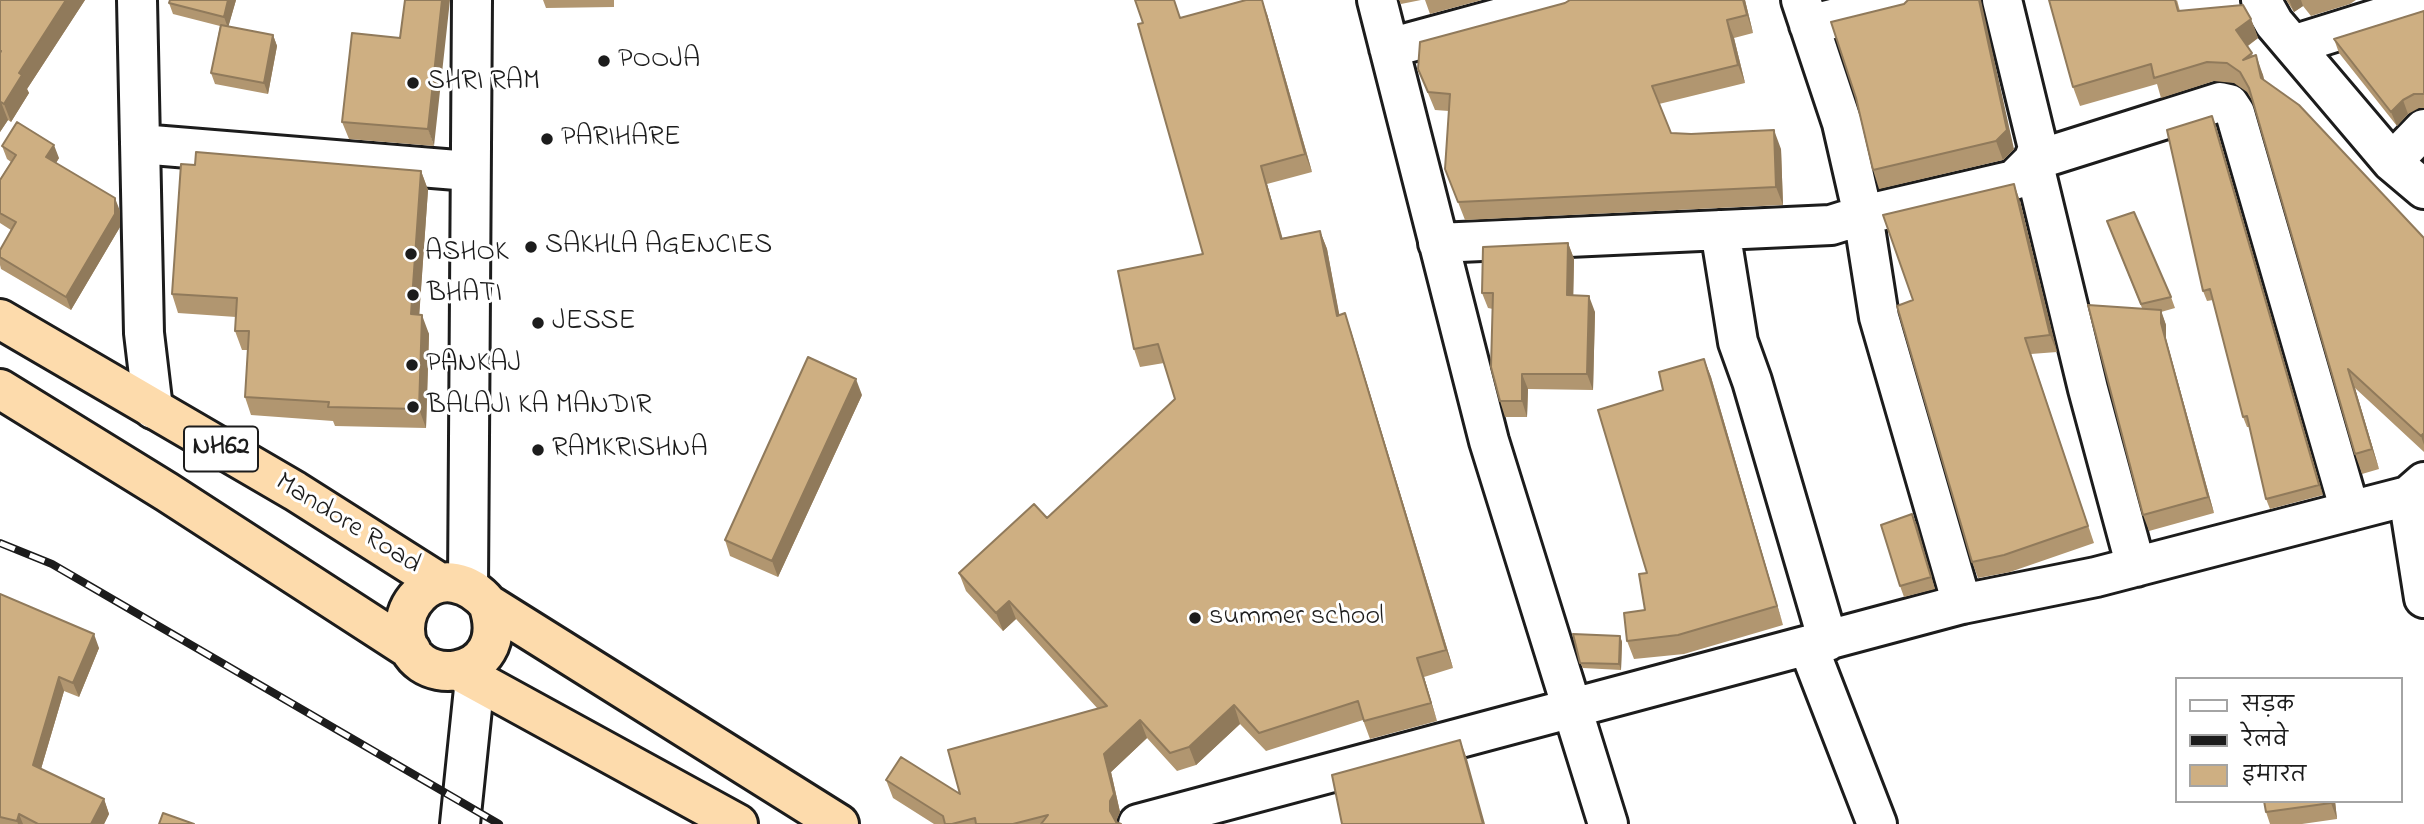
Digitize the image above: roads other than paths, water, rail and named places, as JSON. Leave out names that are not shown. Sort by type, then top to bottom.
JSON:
[{"type":"highway","name":"Mandore Road","points":[[0,318],[465,591],[839,824]]},
{"type":"highway","name":"NH62","points":[[0,389],[167,492],[411,650],[431,668],[467,675],[738,824]]},
{"type":"highway","name":"Mandore Road","points":[[411,650],[405,634],[406,617],[413,601],[424,589],[465,591]]},
{"type":"highway","points":[[465,591],[494,620],[493,637],[486,652],[467,675]]},
{"type":"street","points":[[137,0],[144,333],[153,409]]},
{"type":"street","points":[[465,591],[472,0]]},
{"type":"street","points":[[1377,0],[1489,441],[1608,824]]},
{"type":"street","points":[[1389,48],[1566,0]]},
{"type":"street","points":[[1906,0],[1805,13],[1842,123],[1864,215],[1879,317],[1962,604]]},
{"type":"street","points":[[1438,243],[1831,225],[2014,180],[2033,161],[2038,148],[2002,0]]},
{"type":"street","points":[[2261,0],[2274,23],[2392,162],[2424,189]]},
{"type":"street","points":[[2292,45],[2424,4]]},
{"type":"street","points":[[2033,161],[2220,102],[2229,104],[2235,113],[2350,511]]},
{"type":"street","points":[[2392,162],[2424,129]]},
{"type":"street","points":[[140,144],[469,171]]},
{"type":"street","points":[[2033,161],[2088,389],[2136,566]]},
{"type":"street","points":[[1720,230],[1738,342],[1752,381],[1818,644],[1877,824]]},
{"type":"street","points":[[1138,824],[1962,604],[2096,577],[2350,511],[2416,489],[2424,598]]},
{"type":"street","points":[[460,824],[467,675]]},
{"type":"railway","points":[[0,543],[52,564],[499,824]]},
{"type":"place","name":"POOJA","points":[[604,61]]},
{"type":"place","name":"SHRI RAM","points":[[413,83]]},
{"type":"place","name":"PARIHARE","points":[[547,139]]},
{"type":"place","name":"SAKHLA AGENCIES","points":[[531,247]]},
{"type":"place","name":"ASHOK","points":[[411,254]]},
{"type":"place","name":"BHATI","points":[[413,295]]},
{"type":"place","name":"JESSE","points":[[538,323]]},
{"type":"place","name":"PANKAJ","points":[[412,365]]},
{"type":"place","name":"BALAJI KA MANDIR","points":[[413,407]]},
{"type":"place","name":"RAMKRISHNA","points":[[538,450]]},
{"type":"place","name":"summer school","points":[[1195,618]]}]
